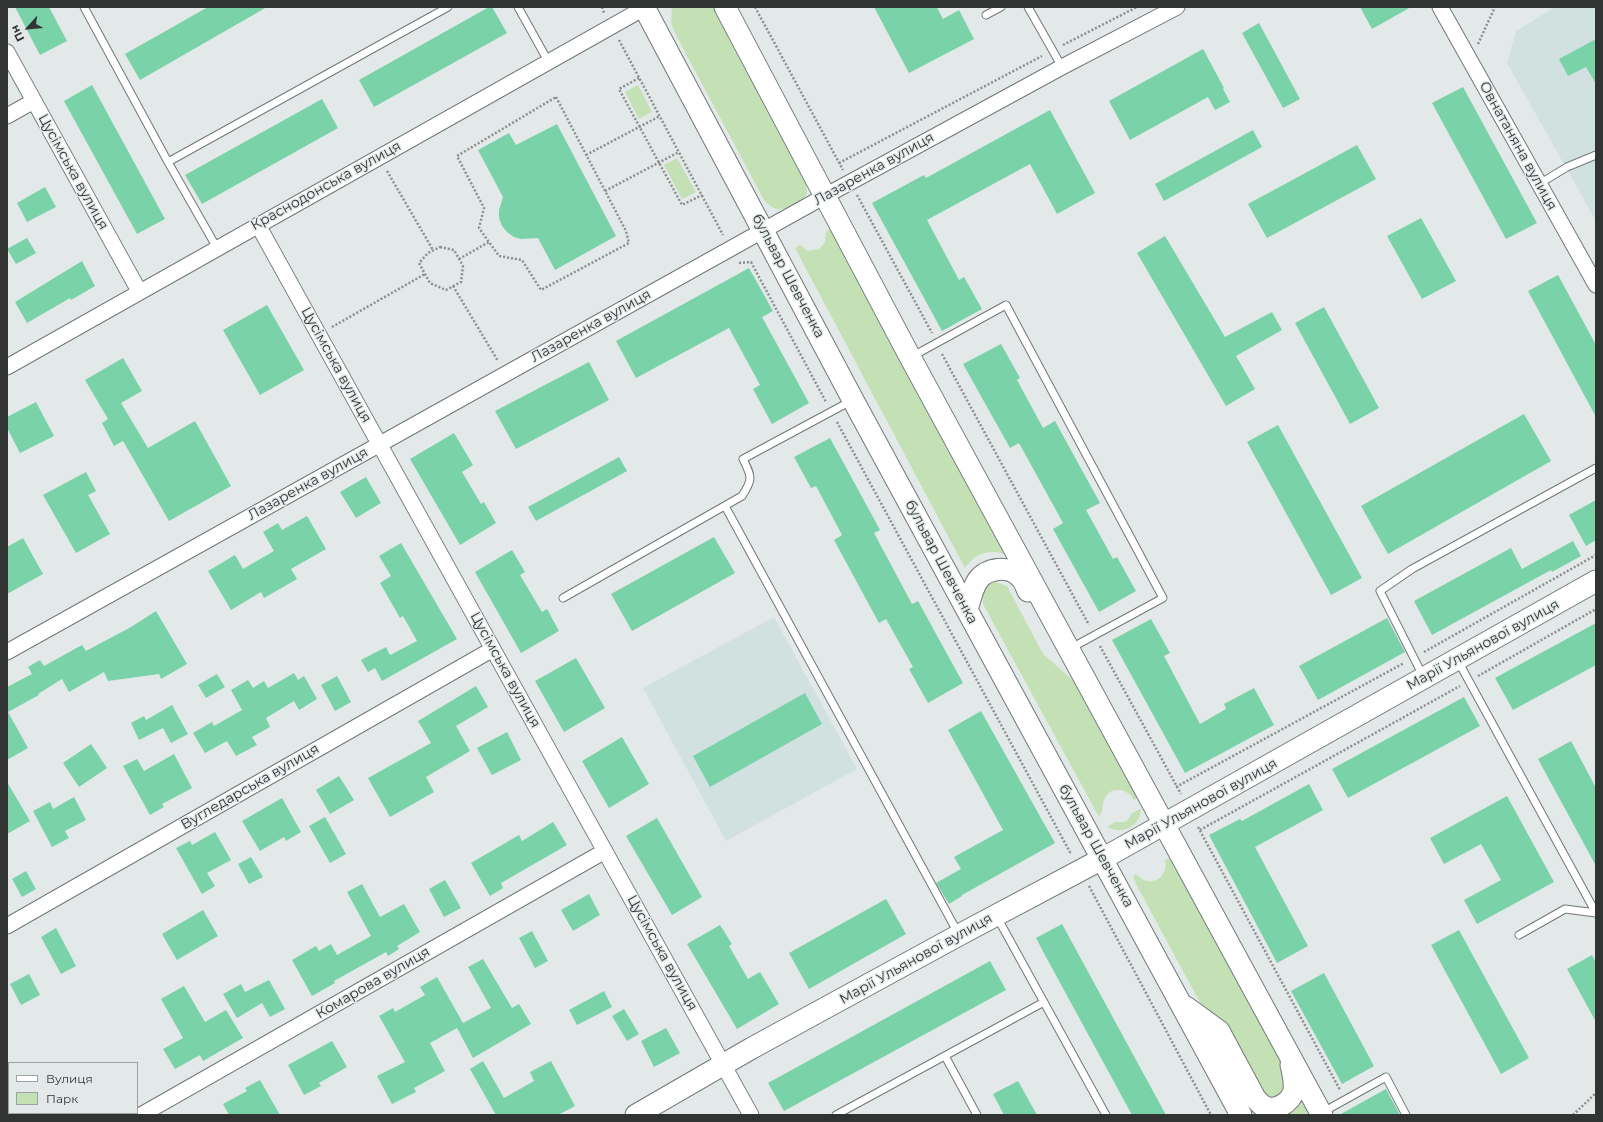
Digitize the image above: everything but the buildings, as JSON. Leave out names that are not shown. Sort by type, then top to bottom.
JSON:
[{"type":"main road","name":"бульвар Шевченка","points":[[645,7],[853,400],[1241,1115]]},
{"type":"main road","points":[[725,7],[910,357],[1322,1114]]},
{"type":"main road","points":[[967,610],[974,587],[979,579],[986,573],[995,569],[1013,572],[1020,577],[1052,636],[1069,649]]},
{"type":"main road","name":"Марії Ульянової вулиця","points":[[636,1115],[723,1064],[1165,824],[1596,581]]},
{"type":"main road","points":[[1181,1003],[1219,1031],[1255,1098],[1262,1106],[1272,1108],[1281,1107],[1293,1092],[1294,1083],[1289,1054]]},
{"type":"street","name":"Краснодонська вулиця","points":[[7,367],[139,291],[645,7]]},
{"type":"street","name":"Лазаренка вулиця","points":[[7,652],[763,230],[1062,67],[1177,7]]},
{"type":"street","name":"Овнатаняна вулиця","points":[[1440,7],[1596,285]]},
{"type":"street","name":"Цусімська вулиця","points":[[7,52],[139,291]]},
{"type":"street","points":[[7,116],[34,101]]},
{"type":"street","name":"Цусімська вулиця","points":[[258,225],[751,1115]]},
{"type":"street","name":"Вугледарська вулиця","points":[[7,926],[493,649]]},
{"type":"street","name":"Комарова вулиця","points":[[141,1115],[605,851]]},
{"type":"lane","points":[[84,7],[168,162],[217,248]]},
{"type":"lane","points":[[168,162],[448,7]]},
{"type":"lane","points":[[518,7],[548,61]]},
{"type":"lane","points":[[986,15],[1001,7]]},
{"type":"lane","points":[[1028,7],[1062,67]]},
{"type":"lane","points":[[1539,184],[1567,167],[1596,154]]},
{"type":"lane","points":[[910,357],[1006,305],[1010,312],[1163,598],[1069,649]]},
{"type":"lane","points":[[564,598],[742,496],[749,485],[750,474],[743,459],[853,400]]},
{"type":"lane","points":[[1424,678],[1380,591],[1412,569],[1596,468]]},
{"type":"lane","points":[[725,506],[959,935]]},
{"type":"lane","points":[[1457,660],[1596,913]]},
{"type":"lane","points":[[1519,935],[1566,909],[1596,913]]},
{"type":"lane","points":[[996,915],[1106,1115]]},
{"type":"lane","points":[[836,1115],[1044,1002]]},
{"type":"lane","points":[[946,1056],[977,1115]]},
{"type":"lane","points":[[1322,1114],[1386,1077],[1406,1115]]},
{"type":"path","points":[[602,7],[737,263],[751,262],[1211,1115]]},
{"type":"path","points":[[755,7],[839,162],[1137,7]]},
{"type":"path","points":[[1470,60],[1496,7]]},
{"type":"path","points":[[639,78],[619,89],[682,205],[702,195]]},
{"type":"path","points":[[556,97],[605,192],[626,231],[629,243],[541,290],[522,260],[499,256],[480,228],[484,208],[457,156],[556,97]]},
{"type":"path","points":[[586,155],[660,116]]},
{"type":"path","points":[[605,192],[678,152]]},
{"type":"path","points":[[379,156],[433,250]]},
{"type":"path","points":[[459,259],[489,242]]},
{"type":"path","points":[[440,247],[454,250],[459,259],[463,266],[461,282],[446,290],[430,283],[419,263],[428,253],[440,247]]},
{"type":"path","points":[[319,334],[425,274]]},
{"type":"path","points":[[453,286],[505,374]]},
{"type":"path","points":[[1176,787],[1414,657],[1596,555]]},
{"type":"path","points":[[1200,830],[1596,609]]},
{"type":"path","points":[[1573,1115],[1596,1094]]},
{"type":"shaded area","points":[[1555,7],[1596,7],[1596,221],[1507,63],[1516,31]]},
{"type":"shaded area","points":[[774,617],[857,769],[726,841],[643,688]]},
{"type":"green space","points":[[672,7],[715,7],[806,182],[806,196],[795,205],[777,209],[772,207],[764,200],[678,39],[671,23]]},
{"type":"green space","points":[[638,85],[652,112],[639,119],[625,92]]},
{"type":"green space","points":[[677,158],[696,192],[682,199],[664,165]]},
{"type":"green space","points":[[830,229],[1004,554],[992,552],[982,554],[973,559],[965,568],[795,248],[800,245],[808,251],[819,249],[825,242],[826,232]]},
{"type":"green space","points":[[995,582],[1007,586],[1043,654],[1076,683],[1138,797],[1134,800],[1123,791],[1114,790],[1107,795],[1104,800],[1102,812],[1099,817],[983,604],[984,590]]},
{"type":"green space","points":[[1141,809],[1137,821],[1129,828],[1118,830],[1107,827],[1115,822],[1127,821],[1132,813]]},
{"type":"green space","points":[[1170,858],[1288,1076],[1282,1095],[1273,1098],[1264,1095],[1204,1010],[1136,884],[1133,876],[1136,874],[1147,881],[1157,880],[1161,877],[1164,872],[1165,860]]},
{"type":"green space","points":[[1301,1096],[1311,1115],[1288,1115],[1297,1107]]}]
